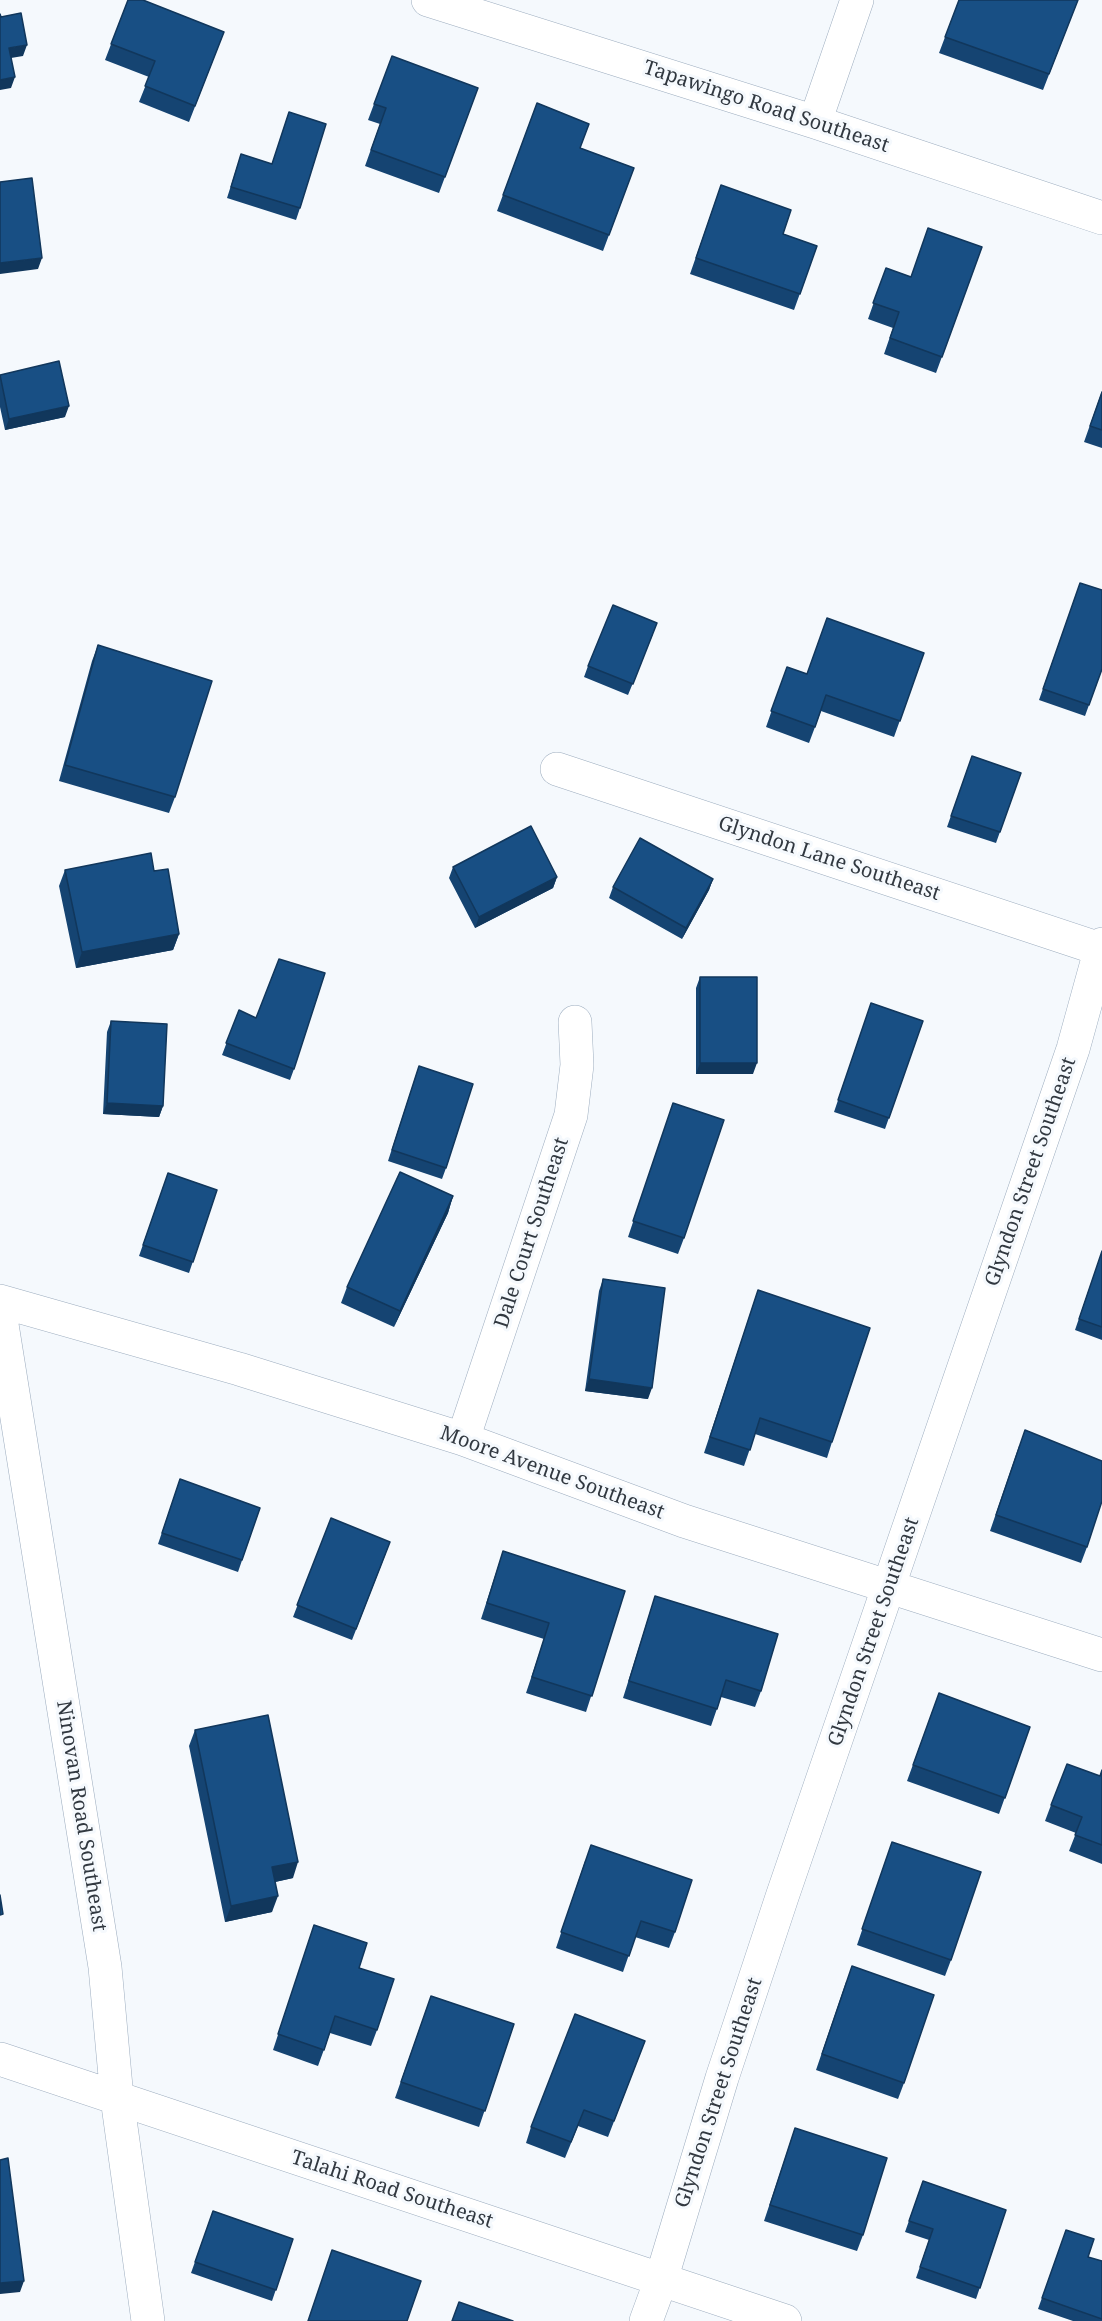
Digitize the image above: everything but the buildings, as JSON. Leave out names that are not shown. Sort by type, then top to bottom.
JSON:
[{"type":"street","name":"Tapawingo Road Southeast","points":[[428,0],[815,122],[1102,218]]},
{"type":"street","points":[[815,122],[857,0]]},
{"type":"street","name":"Glyndon Lane Southeast","points":[[557,769],[1101,947]]},
{"type":"street","name":"Glyndon Street Southeast","points":[[646,2321],[661,2280],[726,2067],[1073,1049],[1101,947]]},
{"type":"street","name":"Dale Court Southeast","points":[[463,1439],[571,1115],[577,1065],[575,1022]]},
{"type":"street","name":"Moore Avenue Southeast","points":[[0,1301],[239,1369],[463,1439],[684,1521],[1102,1655]]},
{"type":"street","name":"Ninovan Road Southeast","points":[[0,1312],[105,1967],[117,2098],[148,2321]]},
{"type":"street","name":"Talahi Road Southeast","points":[[0,2059],[785,2321]]}]
